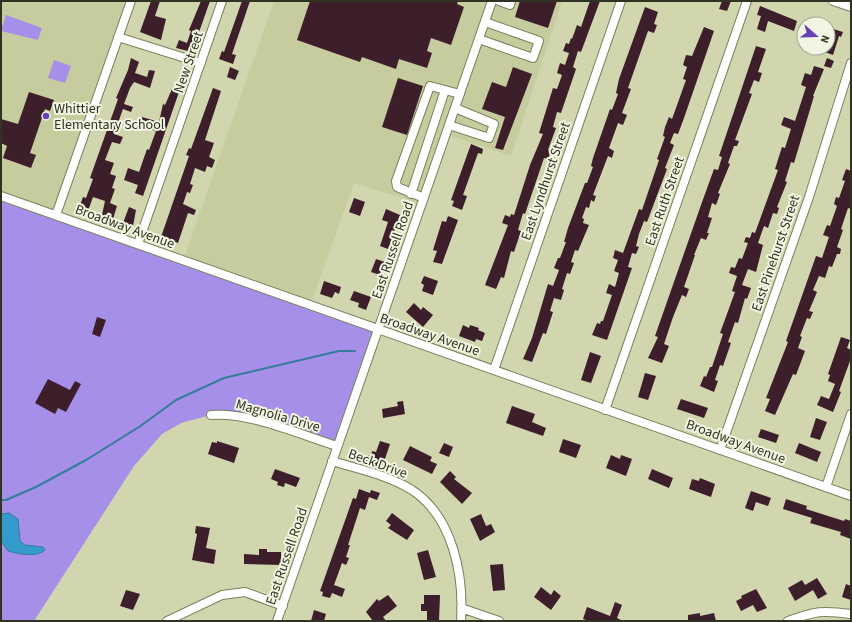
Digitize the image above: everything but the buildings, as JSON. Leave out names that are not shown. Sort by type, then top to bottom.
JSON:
[{"type":"street","points":[[56,215],[131,1]]},
{"type":"street","name":"New Street","points":[[138,244],[222,1]]},
{"type":"street","name":"East Russell Road","points":[[277,621],[492,1]]},
{"type":"street","points":[[499,1],[510,5],[511,1]]},
{"type":"street","name":"East Lyndhurst Street","points":[[494,370],[621,1]]},
{"type":"street","name":"East Ruth Street","points":[[605,410],[747,1]]},
{"type":"street","points":[[833,1],[851,7]]},
{"type":"street","points":[[479,39],[533,58],[539,41],[485,22]]},
{"type":"street","points":[[118,37],[201,63]]},
{"type":"street","name":"East Pinehurst Street","points":[[720,450],[809,197],[851,63]]},
{"type":"street","points":[[424,198],[411,194],[397,187],[396,181],[430,86],[460,94]]},
{"type":"street","points":[[411,194],[445,90]]},
{"type":"street","points":[[449,125],[490,138],[494,124],[455,108]]},
{"type":"street","name":"Broadway Avenue","points":[[1,196],[851,496]]},
{"type":"street","points":[[826,487],[851,414]]},
{"type":"street","name":"Magnolia Drive","points":[[211,415],[230,415],[248,418],[337,446]]},
{"type":"street","name":"Beck Drive","points":[[332,461],[392,480],[412,490],[430,505],[449,534],[460,578],[460,621]]},
{"type":"street","points":[[167,621],[222,595],[245,592],[283,606]]},
{"type":"street","points":[[461,608],[499,621]]},
{"type":"street","points":[[788,621],[810,613],[826,611],[851,614]]},
{"type":"shaded area","name":"Whittier Elementary School","points":[[1,1],[119,1],[130,5],[56,215],[1,196]]},
{"type":"shaded area","points":[[274,1],[562,1],[511,156],[446,134],[422,204],[354,183],[310,306],[183,261]]},
{"type":"shaded area","points":[[6,15],[42,28],[38,40],[1,31]]},
{"type":"shaded area","points":[[54,60],[71,66],[65,83],[48,78]]},
{"type":"shaded area","points":[[1,196],[378,330],[337,446],[248,418],[211,415],[181,423],[162,434],[134,466],[34,621],[1,621]]},
{"type":"water","points":[[9,513],[18,519],[20,541],[25,545],[43,547],[45,550],[32,555],[8,551],[1,541],[1,514]]},
{"type":"waterway","points":[[1,500],[6,500],[36,487],[86,460],[139,427],[176,400],[224,378],[339,351],[355,351]]},
{"type":"place","name":"Whittier Elementary School","points":[[46,116]]}]
